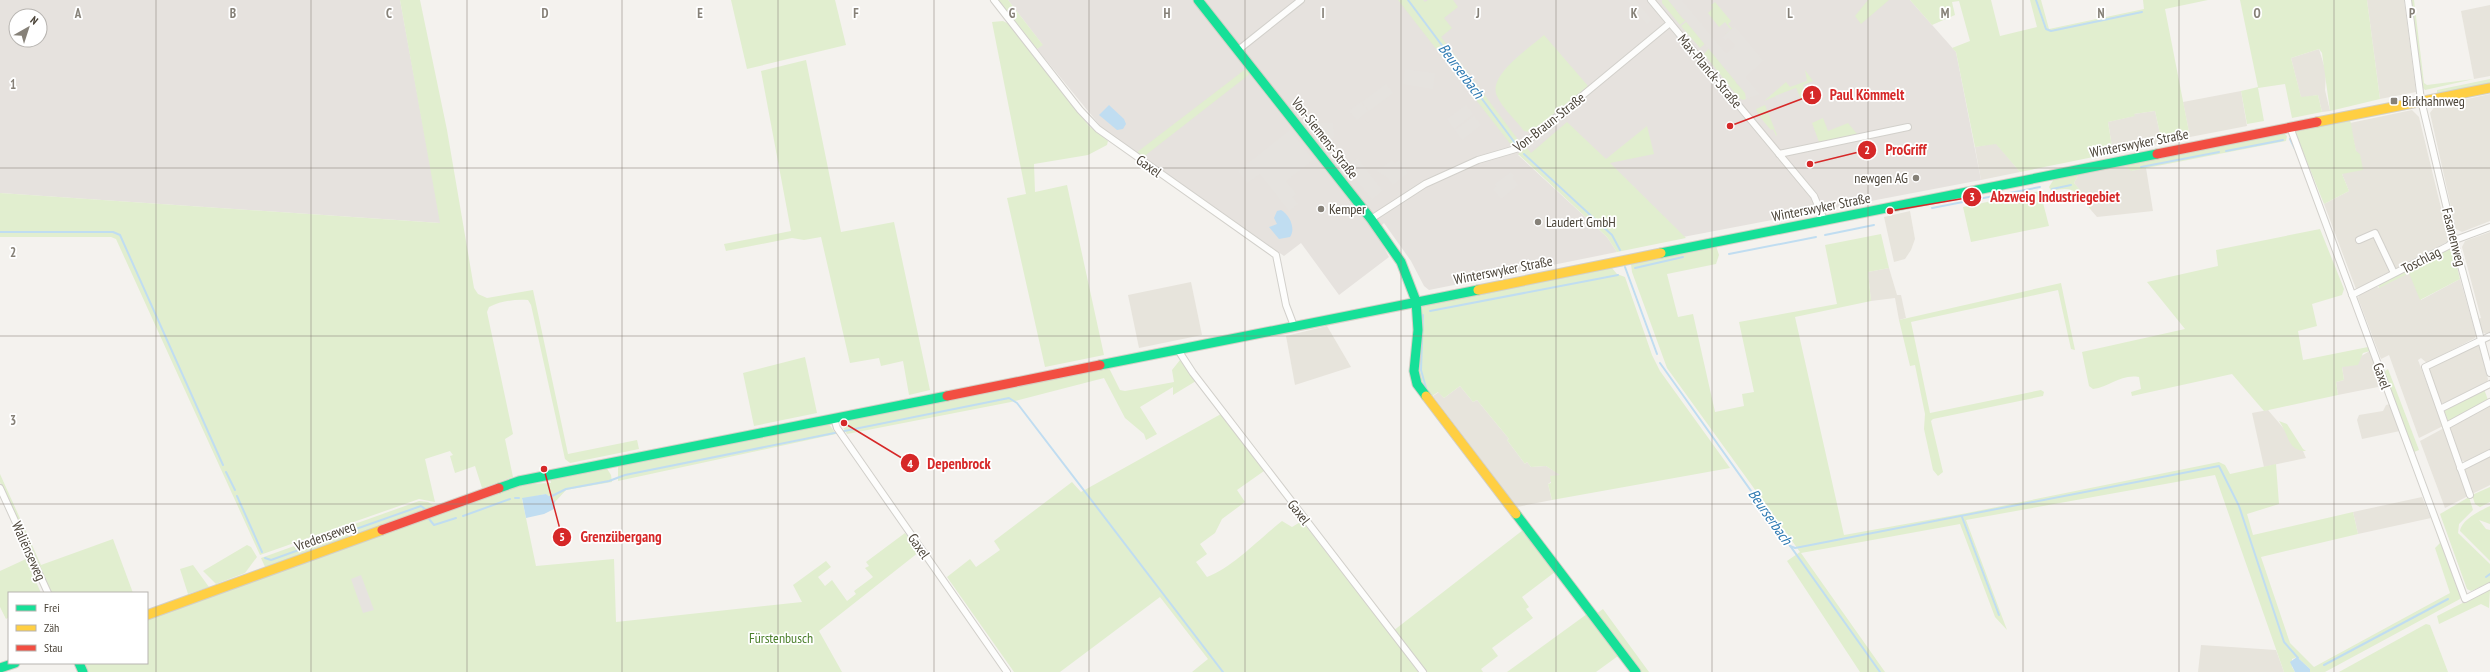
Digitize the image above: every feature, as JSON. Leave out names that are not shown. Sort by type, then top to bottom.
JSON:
[{"type":"street","name":"Gaxel","points":[[994,0],[1080,110],[1098,129],[1276,256],[1286,304],[1294,326]]},
{"type":"street","name":"Von-Siemens-Straße","points":[[1198,0],[1371,219],[1401,262],[1416,301],[1418,330],[1414,371],[1417,384],[1636,672]]},
{"type":"street","points":[[1237,51],[1301,0]]},
{"type":"street","name":"Max-Planck-Straße","points":[[1651,0],[1814,196],[1824,220]]},
{"type":"street","points":[[2408,0],[2421,100]]},
{"type":"street","name":"Von-Braun-Straße","points":[[1371,219],[1399,199],[1425,184],[1478,160],[1519,148],[1670,24]]},
{"type":"street","name":"Winterswyker Straße","points":[[834,418],[2421,100],[2490,88]]},
{"type":"street","name":"Fasanenweg","points":[[2421,100],[2455,240],[2490,373]]},
{"type":"street","points":[[1780,154],[1908,127]]},
{"type":"street","name":"Gaxel","points":[[2290,127],[2465,599],[2490,586]]},
{"type":"street","name":"Toschlag","points":[[2352,294],[2448,246],[2455,240],[2490,227]]},
{"type":"street","name":"Toschlag","points":[[2359,240],[2375,232],[2394,273]]},
{"type":"street","points":[[2470,495],[2425,367],[2490,336]]},
{"type":"street","name":"Gaxel","points":[[1178,350],[1193,373],[1423,672]]},
{"type":"street","points":[[2440,409],[2490,384]]},
{"type":"street","points":[[2446,426],[2490,402]]},
{"type":"street","name":"Gaxel","points":[[834,418],[837,428],[1007,672]]},
{"type":"street","name":"Vredenseweg","points":[[148,615],[513,482],[834,418]]},
{"type":"street","points":[[2460,468],[2490,453]]},
{"type":"street","name":"Waliënseweg","points":[[0,488],[48,592]]},
{"type":"street","points":[[0,668],[12,664]]},
{"type":"shaded area","points":[[0,0],[400,0],[441,223],[0,193]]},
{"type":"shaded area","points":[[1008,0],[1910,0],[1956,52],[1981,180],[1683,237],[1531,153],[1518,155],[1607,237],[1617,252],[1429,290],[1424,286],[1411,261],[1384,223],[1376,231],[1389,257],[1339,295],[1301,243],[1284,256],[1102,128],[1037,49],[1042,44]]},
{"type":"shaded area","points":[[1627,0],[1635,0],[1652,20],[1647,24]]},
{"type":"shaded area","points":[[1668,0],[1682,0],[1726,53],[1735,46],[1728,38],[1725,41],[1722,37],[1735,26],[1764,61],[1746,77],[1760,94],[1746,99],[1745,93]]},
{"type":"shaded area","points":[[2367,0],[2404,0],[2416,92],[2380,99]]},
{"type":"shaded area","points":[[2490,5],[2490,76],[2474,79],[2461,11]]},
{"type":"shaded area","points":[[2319,49],[2326,72],[2325,90],[2330,111],[2322,112],[2318,95],[2301,98],[2291,58]]},
{"type":"shaded area","points":[[1405,69],[1435,73],[1433,89],[1403,84]]},
{"type":"shaded area","points":[[1386,84],[1393,93],[1369,111],[1362,102]]},
{"type":"shaded area","points":[[1796,88],[1801,100],[1780,109],[1775,96]]},
{"type":"shaded area","points":[[2241,91],[2247,126],[2190,137],[2183,102]]},
{"type":"shaded area","points":[[2490,94],[2490,221],[2462,232],[2456,229],[2430,113],[2435,106]]},
{"type":"shaded area","points":[[1361,102],[1368,111],[1357,120],[1349,111]]},
{"type":"shaded area","points":[[1466,105],[1473,114],[1454,129],[1447,119]]},
{"type":"shaded area","points":[[2412,110],[2419,117],[2449,241],[2356,289],[2324,204],[2349,191],[2342,174],[2356,152],[2350,123]]},
{"type":"shaded area","points":[[2155,111],[2162,143],[2113,153],[2108,122],[2134,116],[2134,114]]},
{"type":"shaded area","points":[[1474,116],[1481,125],[1462,140],[1455,130]]},
{"type":"shaded area","points":[[1562,118],[1566,122],[1531,151],[1527,146]]},
{"type":"shaded area","points":[[1319,123],[1333,123],[1334,138],[1320,139]]},
{"type":"shaded area","points":[[1290,130],[1313,160],[1286,181],[1296,194],[1292,197],[1298,204],[1289,211],[1260,174],[1247,183],[1238,171]]},
{"type":"shaded area","points":[[1996,143],[2020,172],[1981,180],[1975,147]]},
{"type":"shaded area","points":[[1358,158],[1383,191],[1372,200],[1345,166]]},
{"type":"shaded area","points":[[1392,160],[1395,163],[1399,160],[1408,173],[1393,185],[1387,177],[1377,171]]},
{"type":"shaded area","points":[[2129,164],[2131,171],[2146,168],[2153,211],[2097,217],[2091,210],[2091,203],[2074,183],[2079,173]]},
{"type":"shaded area","points":[[1511,172],[1514,175],[1512,177],[1518,185],[1501,199],[1493,189],[1497,186],[1495,184]]},
{"type":"shaded area","points":[[1910,211],[1915,239],[1911,250],[1905,259],[1894,262],[1884,217]]},
{"type":"shaded area","points":[[2490,232],[2490,333],[2486,334],[2482,332],[2478,319],[2481,318],[2462,247],[2465,241]]},
{"type":"shaded area","points":[[1889,268],[1897,295],[1901,295],[1906,318],[1899,320],[1895,298],[1871,301],[1868,272]]},
{"type":"shaded area","points":[[2408,269],[2421,300],[2460,279],[2476,335],[2475,338],[2427,363],[2421,358],[2418,360],[2443,426],[2419,438],[2389,355],[2381,359],[2358,298],[2360,293],[2377,285],[2378,288]]},
{"type":"shaded area","points":[[1191,282],[1202,335],[1139,348],[1128,295]]},
{"type":"shaded area","points":[[1327,326],[1351,367],[1295,385],[1286,336]]},
{"type":"shaded area","points":[[2476,344],[2479,346],[2488,379],[2487,383],[2445,404],[2440,402],[2429,371],[2430,368]]},
{"type":"shaded area","points":[[2370,351],[2383,386],[2338,395],[2336,382],[2344,380],[2342,367]]},
{"type":"shaded area","points":[[1460,386],[1473,402],[1477,400],[1509,439],[1507,440],[1525,464],[1527,462],[1531,467],[1546,466],[1561,475],[1548,484],[1552,500],[1517,507],[1433,396],[1439,392],[1444,398]]},
{"type":"shaded area","points":[[2390,404],[2400,431],[2362,439],[2357,420],[2359,415],[2383,411],[2386,405]]},
{"type":"shaded area","points":[[2490,404],[2490,449],[2466,462],[2461,460],[2450,429],[2452,424]]},
{"type":"shaded area","points":[[2268,410],[2303,451],[2306,458],[2264,467],[2252,413]]},
{"type":"shaded area","points":[[2444,428],[2468,496],[2445,508],[2420,441]]},
{"type":"shaded area","points":[[2490,456],[2490,485],[2472,494],[2464,472],[2465,469]]},
{"type":"shaded area","points":[[2422,497],[2431,518],[2358,534],[2353,512]]},
{"type":"shaded area","points":[[361,575],[374,610],[363,613],[351,579]]},
{"type":"shaded area","points":[[2201,645],[2276,650],[2284,672],[2198,672]]},
{"type":"green space","points":[[400,0],[420,0],[447,130],[474,288],[478,294],[487,298],[533,290],[568,454],[637,440],[639,449],[570,463],[565,459],[531,305],[528,300],[513,300],[498,303],[489,307],[487,312],[513,434],[505,439],[513,477],[482,488],[475,466],[455,473],[450,456],[453,455],[450,451],[425,459],[435,502],[419,499],[260,555],[116,239],[111,237],[0,237],[0,193],[440,223]]},
{"type":"green space","points":[[731,0],[835,0],[846,45],[747,69]]},
{"type":"green space","points":[[998,0],[1008,0],[1043,45],[1037,49]]},
{"type":"green space","points":[[1398,0],[1423,0],[1425,2],[1428,0],[1453,0],[1458,7],[1444,18],[1452,28],[1441,37],[1519,141],[1519,144],[1512,146]]},
{"type":"green space","points":[[1662,0],[1674,0],[1676,10],[1683,19],[1688,18],[1680,25],[1662,3]]},
{"type":"green space","points":[[1868,0],[1889,0],[1861,24],[1855,16]]},
{"type":"green space","points":[[1910,0],[1991,0],[2000,36],[2037,27],[2030,0],[2041,0],[2049,29],[2144,9],[2143,0],[2208,0],[2165,9],[2190,137],[2162,143],[2155,111],[2134,114],[2135,116],[2108,122],[2113,153],[2020,172],[1996,144],[1975,147],[1956,52],[1952,48],[1970,41],[1959,1],[1952,2],[1955,15],[1932,25]]},
{"type":"green space","points":[[2240,0],[2367,0],[2380,99],[2330,111],[2322,53],[2319,49],[2291,58],[2301,97],[2318,95],[2322,112],[2292,118],[2285,84],[2258,88],[2264,121],[2247,124],[2241,91],[2258,87]]},
{"type":"green space","points":[[2410,0],[2414,0],[2424,83],[2427,85],[2474,79],[2425,90],[2421,86]]},
{"type":"green space","points":[[1715,2],[1731,21],[1728,24],[1734,31],[1725,34],[1731,30],[1725,22],[1719,27],[1708,13],[1713,8],[1711,5]]},
{"type":"green space","points":[[1690,19],[1708,41],[1700,48],[1681,26]]},
{"type":"green space","points":[[1003,21],[1009,24],[1089,126],[1108,141],[1107,145],[1088,155],[1034,164],[1035,192],[1067,185],[1104,355],[1045,367],[1007,198],[1026,194],[992,22]]},
{"type":"green space","points":[[1544,35],[1588,86],[1531,132],[1524,131],[1500,101],[1497,96],[1496,88],[1498,79],[1512,62]]},
{"type":"green space","points":[[1712,45],[1739,78],[1736,83],[1751,97],[1743,100],[1739,98],[1704,54]]},
{"type":"green space","points":[[806,60],[841,232],[894,222],[930,390],[909,395],[903,361],[881,366],[879,358],[850,363],[821,237],[804,240],[792,238],[726,251],[724,244],[791,231],[761,71]]},
{"type":"green space","points":[[1247,68],[1251,73],[1142,158],[1136,153]]},
{"type":"green space","points":[[1805,70],[1813,81],[1803,85],[1809,97],[1801,100],[1796,88],[1764,101],[1786,82],[1790,87],[1807,81]]},
{"type":"green space","points":[[2490,79],[2490,85],[2437,93],[2437,90]]},
{"type":"green space","points":[[1765,105],[1777,135],[1776,136],[1773,129],[1771,130],[1756,109]]},
{"type":"green space","points":[[1823,118],[1828,131],[1848,123],[1857,134],[1819,142],[1812,123]]},
{"type":"green space","points":[[2350,119],[2356,151],[2360,154],[2363,170],[2342,174],[2349,191],[2324,204],[2295,132]]},
{"type":"green space","points":[[1567,122],[1606,159],[1647,126],[1654,154],[1610,163],[1686,238],[1617,252],[1607,237],[1518,154],[1527,148],[1531,153]]},
{"type":"green space","points":[[2284,133],[2287,136],[2286,141],[2131,171],[2127,167],[2129,164]]},
{"type":"green space","points":[[2079,173],[2074,183],[2091,203],[2091,210],[2078,194],[2066,189],[2051,191],[2049,187],[2054,179]]},
{"type":"green space","points":[[2040,191],[2049,226],[1971,242],[1963,207]]},
{"type":"green space","points":[[2320,229],[2344,289],[2342,295],[2312,304],[2317,326],[2298,331],[2303,360],[2368,347],[2370,351],[2363,353],[2358,365],[2342,367],[2344,380],[2336,382],[2338,395],[2264,411],[2232,374],[2132,396],[2131,392],[2141,389],[2139,377],[2126,377],[2099,388],[2093,389],[2089,386],[2082,352],[2185,329],[2147,282],[2218,266],[2216,250]]},
{"type":"green space","points":[[1881,234],[1889,268],[1868,272],[1871,301],[1795,317],[1844,535],[1967,513],[2219,462],[2225,465],[2230,474],[2276,464],[2279,504],[2247,514],[2253,535],[2353,512],[2358,534],[2261,557],[2290,643],[2314,667],[2450,593],[2435,548],[2440,543],[2426,500],[2460,594],[2460,599],[2325,672],[2310,672],[2310,669],[2297,657],[2292,659],[2292,667],[2295,672],[2284,672],[2215,475],[1966,520],[2007,630],[1995,617],[1960,524],[1801,553],[1885,672],[1860,672],[1787,561],[1800,552],[1667,368],[1632,272],[1631,264],[1716,246],[1719,255],[1716,264],[1667,274],[1678,317],[1693,314],[1715,412],[1744,406],[1742,394],[1754,392],[1739,322],[1837,304],[1825,245]]},
{"type":"green space","points":[[2452,247],[2460,279],[2420,300],[2409,273],[2379,288],[2378,285]]},
{"type":"green space","points":[[1612,268],[1617,274],[1625,277],[1652,355],[1660,371],[1730,468],[1552,500],[1548,484],[1551,483],[1550,476],[1560,475],[1546,466],[1531,467],[1527,462],[1525,464],[1507,440],[1509,439],[1477,400],[1473,402],[1460,386],[1444,398],[1438,392],[1429,398],[1417,381],[1420,308],[1425,305]]},
{"type":"green space","points":[[2061,283],[2075,350],[2071,349],[2058,290],[1911,322],[1930,413],[2041,390],[2044,392],[2043,396],[1933,419],[1931,421],[1943,472],[1938,476],[1933,470],[1924,429],[1925,414],[1915,365],[1910,366],[1899,320]]},
{"type":"green space","points":[[805,357],[817,413],[754,426],[743,373]]},
{"type":"green space","points":[[1180,360],[1196,381],[1173,395],[1173,387],[1140,407],[1157,434],[1146,440],[1144,434],[1125,418],[1104,378],[1011,402],[847,434],[840,422],[1109,368],[1120,390],[1125,391],[1174,382],[1172,370]]},
{"type":"green space","points":[[2388,369],[2419,450],[2414,452],[2384,372]]},
{"type":"green space","points":[[2484,389],[2488,400],[2448,421],[2444,410]]},
{"type":"green space","points":[[1221,414],[1264,471],[1237,490],[1245,502],[1222,519],[1215,533],[1200,544],[1207,554],[1196,562],[1207,577],[1236,560],[1282,521],[1292,527],[1302,521],[1419,672],[1192,672],[1208,659],[1160,597],[1060,672],[1014,672],[947,577],[970,559],[976,567],[1000,550],[994,541],[1072,482],[1081,492]]},
{"type":"green space","points":[[2279,421],[2287,424],[2303,449],[2306,451],[2295,448],[2292,445]]},
{"type":"green space","points":[[829,424],[836,434],[618,481],[618,466]]},
{"type":"green space","name":"Fürstenbusch","points":[[606,467],[611,475],[612,482],[566,490],[555,502],[546,494],[522,499],[536,566],[614,559],[616,622],[802,602],[793,585],[826,561],[831,567],[818,577],[825,586],[832,580],[847,601],[856,594],[854,591],[873,577],[865,568],[869,566],[866,562],[905,533],[919,552],[819,631],[842,672],[87,672],[83,664],[148,664],[148,620],[461,504],[525,484],[551,483],[550,478]]},
{"type":"green space","points":[[0,474],[41,565],[113,539],[133,592],[50,592],[0,482]]},
{"type":"green space","points":[[2490,487],[2490,502],[2480,507],[2475,504],[2472,495]]},
{"type":"green space","points":[[1504,490],[1568,576],[1503,491]]},
{"type":"green space","points":[[2469,497],[2473,510],[2459,524],[2458,533],[2490,564],[2490,583],[2471,591],[2467,589],[2440,514]]},
{"type":"green space","points":[[419,501],[428,502],[436,507],[353,537],[349,526]]},
{"type":"green space","points":[[2490,506],[2490,524],[2479,520],[2486,529],[2490,530],[2490,561],[2460,531],[2461,527],[2468,519]]},
{"type":"green space","points":[[347,527],[349,539],[266,569],[261,558]]},
{"type":"green space","points":[[1523,530],[1555,572],[1522,597],[1529,607],[1526,609],[1533,618],[1492,648],[1498,656],[1481,669],[1483,672],[1424,672],[1393,631]]},
{"type":"green space","points":[[247,545],[251,547],[257,557],[245,573],[216,584],[203,571]]},
{"type":"green space","points":[[26,559],[41,592],[8,592],[8,618],[6,619],[0,607],[0,571]]},
{"type":"green space","points":[[193,565],[209,587],[188,594],[180,569]]},
{"type":"green space","points":[[1568,576],[1597,614],[1596,614]]},
{"type":"green space","points":[[2490,589],[2489,608],[2481,604],[2439,624],[2437,616]]},
{"type":"green space","points":[[1603,609],[1649,672],[1641,672],[1597,614]]},
{"type":"green space","points":[[1587,614],[1618,656],[1596,672],[1507,672]]},
{"type":"green space","points":[[2426,624],[2430,625],[2448,672],[2339,672]]},
{"type":"water","points":[[1109,105],[1124,119],[1126,124],[1123,129],[1117,130],[1099,115]]},
{"type":"water","points":[[1281,210],[1287,215],[1291,222],[1292,234],[1290,237],[1279,239],[1269,227],[1277,224],[1274,218],[1277,211]]},
{"type":"water","points":[[546,494],[555,501],[554,509],[544,514],[526,518],[522,498]]},
{"type":"water","points":[[2297,657],[2310,669],[2310,672],[2295,672],[2290,662]]},
{"type":"waterway","name":"Beurserbach","points":[[1408,0],[1515,143]]},
{"type":"waterway","points":[[2036,0],[2046,29],[2051,31],[2142,12]]},
{"type":"waterway","points":[[2290,139],[2295,149]]},
{"type":"waterway","points":[[2226,151],[2283,140]]},
{"type":"waterway","points":[[2141,167],[2219,152]]},
{"type":"waterway","name":"Beurserbach","points":[[1524,154],[1612,235],[1620,250]]},
{"type":"waterway","points":[[2052,189],[2071,185]]},
{"type":"waterway","points":[[1932,208],[2040,187]]},
{"type":"waterway","points":[[1825,235],[1874,225]]},
{"type":"waterway","points":[[0,232],[113,232],[120,235],[223,465]]},
{"type":"waterway","points":[[1729,254],[1816,237]]},
{"type":"waterway","points":[[1635,268],[1683,257]]},
{"type":"waterway","name":"Beurserbach","points":[[1625,267],[1657,354]]},
{"type":"waterway","points":[[1430,311],[1618,275]]},
{"type":"waterway","points":[[1423,315],[1421,370],[1426,388]]},
{"type":"waterway","name":"Beurserbach","points":[[1660,363],[1880,672]]},
{"type":"waterway","points":[[550,497],[566,489],[609,481],[625,475],[1009,398],[1017,403],[1223,672]]},
{"type":"waterway","points":[[1790,546],[1795,548],[2219,466],[2239,506],[2284,642],[2298,658]]},
{"type":"waterway","points":[[226,472],[235,490]]},
{"type":"waterway","points":[[237,496],[262,552]]},
{"type":"waterway","points":[[463,516],[510,499]]},
{"type":"waterway","points":[[353,530],[421,506],[425,509]]},
{"type":"waterway","points":[[1962,517],[1999,615]]},
{"type":"waterway","points":[[429,519],[434,525],[456,518]]},
{"type":"waterway","points":[[265,558],[271,560],[346,533]]},
{"type":"waterway","points":[[2486,577],[2490,574]]},
{"type":"waterway","points":[[2324,665],[2448,599]]},
{"type":"traffic: fast","points":[[1198,0],[1371,219],[1401,262],[1416,301],[1418,330],[1414,371],[1417,384],[1426,396]]},
{"type":"traffic: fast","points":[[1661,253],[2157,154]]},
{"type":"traffic: fast","points":[[1100,365],[1478,290]]},
{"type":"traffic: fast","points":[[499,488],[519,481],[947,396]]},
{"type":"traffic: fast","points":[[1516,514],[1636,672]]},
{"type":"traffic: fast","points":[[0,668],[12,664]]},
{"type":"traffic: fast","points":[[79,664],[83,672]]},
{"type":"traffic: slow","points":[[2317,122],[2490,88]]},
{"type":"traffic: slow","points":[[1478,290],[1661,253]]},
{"type":"traffic: slow","points":[[1426,396],[1516,514]]},
{"type":"traffic: slow","points":[[148,615],[382,530]]},
{"type":"traffic: jam","points":[[2157,154],[2317,122]]},
{"type":"traffic: jam","points":[[947,396],[1100,365]]},
{"type":"traffic: jam","points":[[382,530],[499,488]]},
{"type":"place","name":"Birkhahnweg","points":[[2394,101]]},
{"type":"place","name":"Paul Kömmelt","points":[[1730,126]]},
{"type":"place","name":"ProGriff","points":[[1810,164]]},
{"type":"place","name":"newgen AG","points":[[1916,178]]},
{"type":"place","name":"Kemper","points":[[1321,209]]},
{"type":"place","name":"Abzweig Industriegebiet","points":[[1890,211]]},
{"type":"place","name":"Laudert GmbH","points":[[1538,222]]},
{"type":"place","name":"Depenbrock","points":[[844,423]]},
{"type":"place","name":"Grenzübergang","points":[[544,469]]}]
